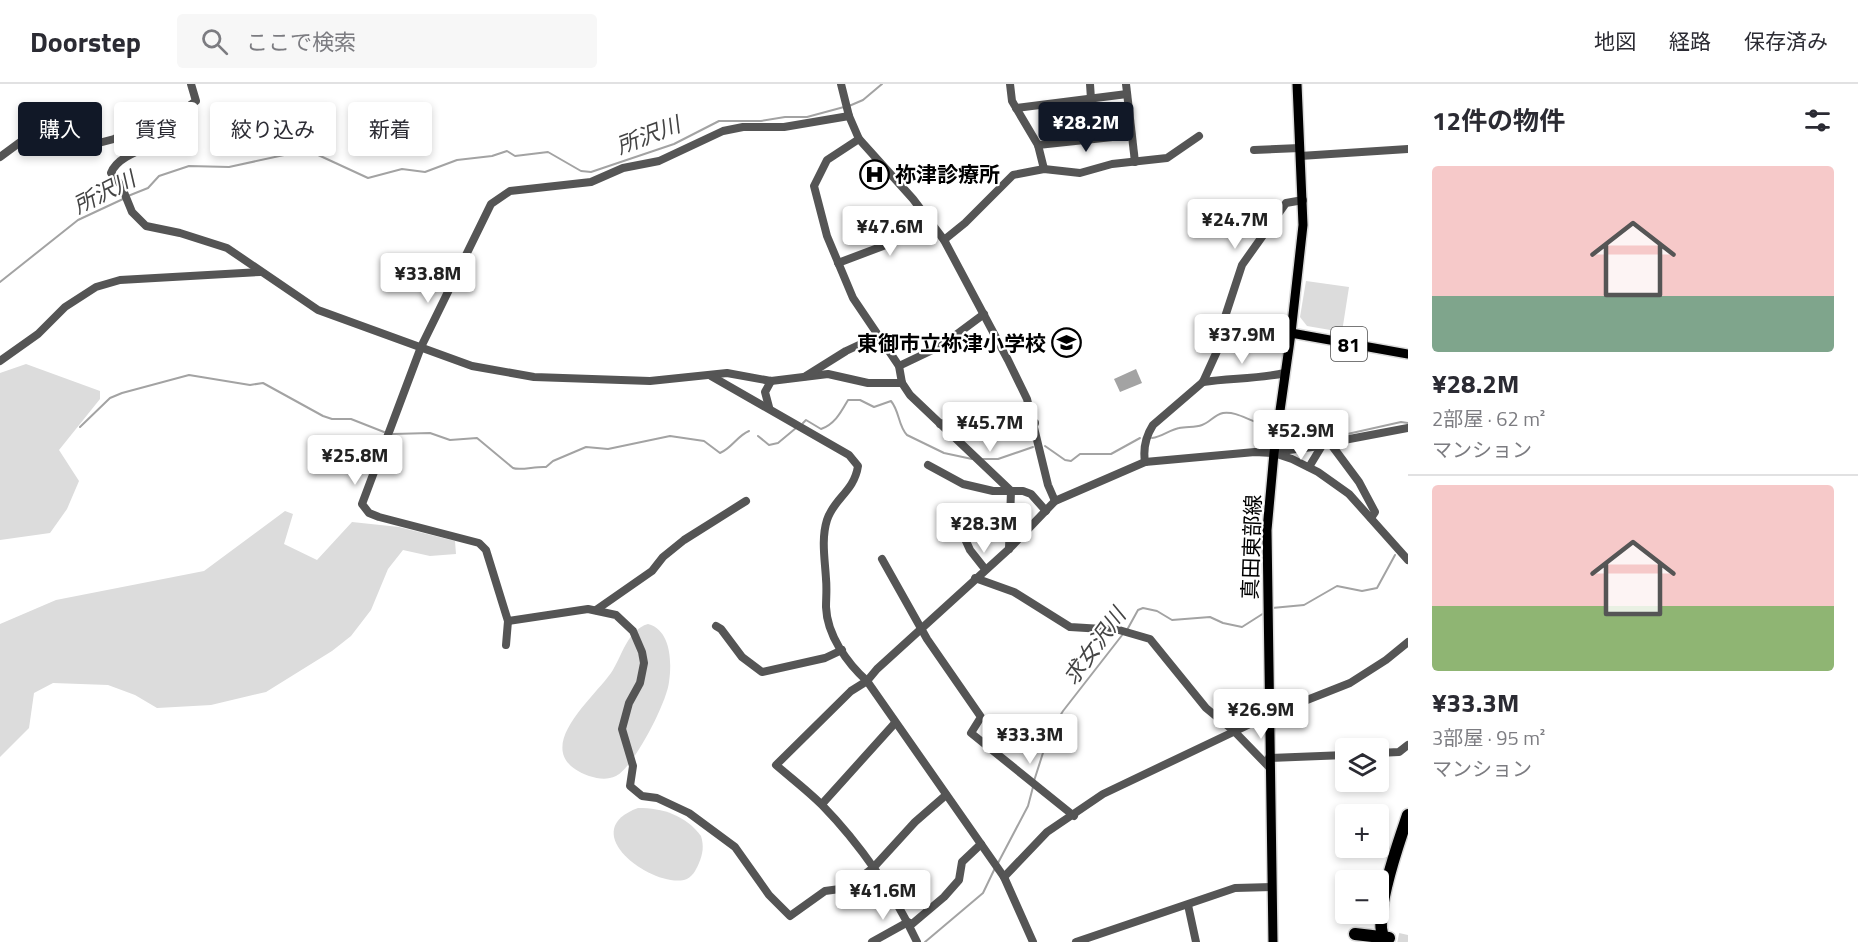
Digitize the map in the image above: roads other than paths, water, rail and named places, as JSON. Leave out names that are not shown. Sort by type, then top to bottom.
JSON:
[{"type":"highway","points":[[1387,938],[1388,880],[1408,815]]},
{"type":"highway","points":[[1381,924],[1387,938]]},
{"type":"highway","points":[[1355,934],[1387,938]]},
{"type":"main road","name":"真田東部線","points":[[1273,942],[1266,562],[1285,373],[1299,269],[1303,200],[1297,84]]},
{"type":"main road","name":"81","points":[[1291,333],[1408,354]]},
{"type":"street","points":[[190,84],[196,100],[194,102]]},
{"type":"street","points":[[841,84],[849,116],[859,139],[913,199],[944,240],[984,314],[1027,399],[1035,423],[1046,476],[1055,501]]},
{"type":"street","points":[[1010,84],[1012,101],[1038,145],[1044,169]]},
{"type":"street","points":[[1090,84],[1091,99]]},
{"type":"street","points":[[1126,84],[1135,162]]},
{"type":"street","points":[[1016,108],[1127,94]]},
{"type":"street","points":[[506,645],[508,621],[486,550],[479,543],[379,517],[369,513],[362,504],[422,347],[491,204],[510,191],[591,182],[623,168],[659,161],[723,130],[743,127],[784,127],[849,116]]},
{"type":"street","points":[[0,157],[38,129],[45,129],[91,145],[114,139]]},
{"type":"street","points":[[1038,145],[1131,135]]},
{"type":"street","points":[[944,240],[965,223],[1013,175],[1044,169],[1080,173],[1112,164],[1167,159],[1199,136]]},
{"type":"street","points":[[859,139],[827,160],[814,186],[827,236],[853,298],[898,366],[902,383],[910,395],[1011,491],[1009,549]]},
{"type":"street","points":[[1254,150],[1300,152],[1408,149]]},
{"type":"street","points":[[130,156],[112,169],[111,173],[120,185],[132,212],[146,226],[180,233],[227,248],[318,310],[472,366],[534,377],[650,381],[727,373],[771,381],[828,374],[868,383],[902,383]]},
{"type":"street","points":[[1223,338],[1221,329],[1248,253],[1286,203],[1303,200]]},
{"type":"street","points":[[838,263],[899,240],[935,230]]},
{"type":"street","points":[[0,361],[38,334],[65,307],[96,287],[120,280],[260,272]]},
{"type":"street","points":[[898,366],[941,346],[984,314]]},
{"type":"street","points":[[1144,462],[1148,432],[1153,425],[1203,382],[1223,338],[1232,333],[1247,330],[1291,333]]},
{"type":"street","points":[[806,376],[846,351],[878,336]]},
{"type":"street","points":[[1203,382],[1232,378],[1257,379],[1285,373]]},
{"type":"street","points":[[710,375],[849,455],[858,466],[854,483],[831,510],[824,540],[826,609],[833,636],[854,669],[867,681],[1004,877],[1033,942]]},
{"type":"street","points":[[769,407],[765,392],[771,381]]},
{"type":"street","points":[[940,424],[975,417],[1035,423]]},
{"type":"street","points":[[917,942],[908,922],[873,868],[822,804],[776,765],[851,691],[867,681],[975,578],[1009,549],[1055,501],[1144,462],[1230,453],[1277,452],[1320,446],[1408,428]]},
{"type":"street","points":[[1330,443],[1359,482],[1374,512],[1371,518]]},
{"type":"street","points":[[1309,467],[1320,446]]},
{"type":"street","points":[[1277,452],[1338,484],[1408,560]]},
{"type":"street","points":[[928,465],[963,484],[993,491],[1031,494],[1046,511]]},
{"type":"street","points":[[596,610],[652,571],[663,557],[684,540],[746,501]]},
{"type":"street","points":[[953,512],[970,550],[985,569]]},
{"type":"street","points":[[882,559],[921,629],[981,717],[971,733],[1074,816]]},
{"type":"street","points":[[975,578],[1014,592],[1070,627],[1119,630],[1150,639],[1206,708],[1269,763],[1335,756]]},
{"type":"street","points":[[508,621],[588,609],[609,612],[625,621],[633,631],[644,663],[642,676],[629,703],[622,729],[633,766],[630,782],[633,790],[642,796],[666,802],[688,813],[735,847],[769,895],[790,916],[825,891],[847,888],[873,868],[915,822],[946,795]]},
{"type":"street","points":[[716,626],[721,629],[742,657],[762,672],[825,658],[842,650]]},
{"type":"street","points":[[1004,877],[1047,832],[1074,816],[1103,794],[1269,715],[1350,683],[1386,660],[1408,642]]},
{"type":"street","points":[[822,804],[895,723]]},
{"type":"street","points":[[1389,752],[1399,752],[1408,745]]},
{"type":"street","points":[[872,942],[908,922],[912,924],[944,897],[959,880],[962,862],[981,844]]},
{"type":"street","points":[[1076,942],[1235,888],[1272,887]]},
{"type":"street","points":[[1188,905],[1196,942]]},
{"type":"waterway","name":"所沢川","points":[[849,106],[863,100],[882,84]]},
{"type":"waterway","name":"所沢川","points":[[128,196],[148,188],[159,176],[189,166],[229,167],[298,152],[316,154],[368,178],[402,169],[425,172],[457,160],[492,156],[507,151],[515,156],[548,152],[581,171],[591,172],[674,144],[719,121],[761,121],[785,117],[807,117],[844,107]]},
{"type":"waterway","name":"所沢川","points":[[0,282],[78,220],[123,199]]},
{"type":"waterway","points":[[80,427],[110,398],[189,375],[250,385],[263,383],[323,416],[332,419],[351,419],[384,432]]},
{"type":"waterway","points":[[803,423],[806,420],[821,429],[826,427],[837,417],[848,400],[860,400],[874,407],[891,401],[907,435],[944,453],[972,459]]},
{"type":"waterway","points":[[1152,438],[1179,428],[1202,425],[1223,413],[1236,414],[1259,423],[1272,424]]},
{"type":"waterway","points":[[1286,421],[1311,433],[1334,437],[1401,422],[1408,423]]},
{"type":"waterway","points":[[758,436],[769,445],[778,443],[796,428]]},
{"type":"waterway","points":[[393,434],[430,433],[450,440],[477,438],[513,468],[520,469],[546,467],[553,461],[586,447],[608,449],[670,436],[704,441],[720,453],[749,431]]},
{"type":"waterway","points":[[1045,446],[1065,460],[1071,461],[1080,454],[1111,454],[1140,438]]},
{"type":"waterway","points":[[983,459],[998,459],[1033,447]]},
{"type":"waterway","name":"求女沢川","points":[[1272,608],[1304,605],[1337,586],[1362,591],[1377,588],[1395,555]]},
{"type":"waterway","name":"求女沢川","points":[[1127,630],[1138,610],[1143,608],[1157,611],[1172,620],[1210,617],[1223,623],[1242,627],[1264,613]]},
{"type":"waterway","name":"求女沢川","points":[[1034,781],[1049,734],[1063,711],[1123,634]]},
{"type":"waterway","name":"求女沢川","points":[[998,863],[1028,806],[1033,787]]},
{"type":"waterway","name":"求女沢川","points":[[925,942],[983,893],[995,868]]},
{"type":"tunnel","points":[[1398,939],[1408,941]]},
{"type":"place","name":"祢津診療所","points":[[874,174]]},
{"type":"place","name":"東御市立祢津小学校","points":[[1067,343]]}]
